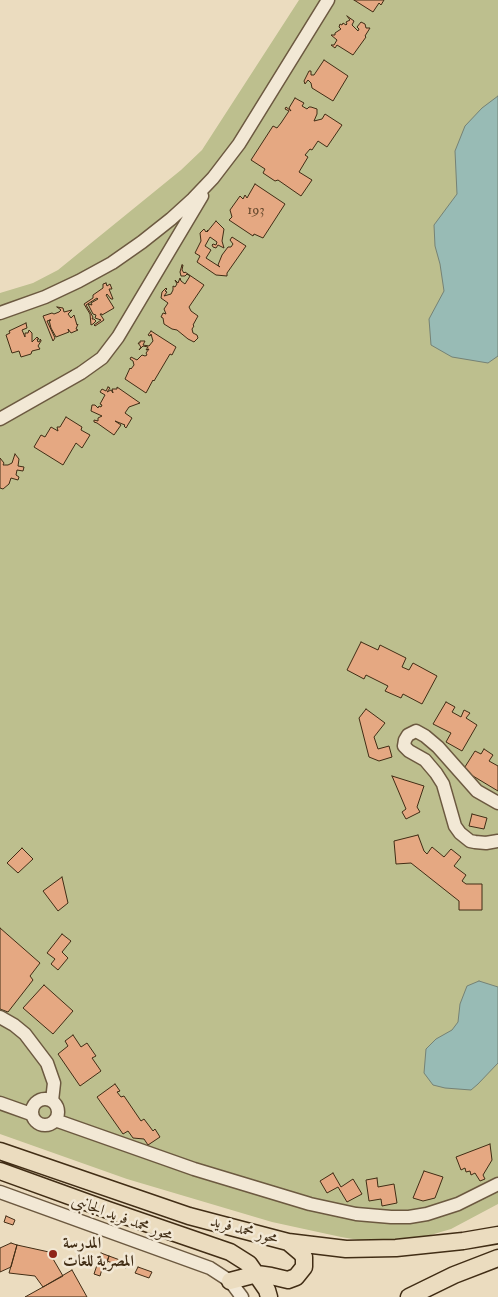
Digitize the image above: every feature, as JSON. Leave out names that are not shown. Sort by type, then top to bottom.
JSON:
[{"type":"main road","name":"محور محمد فريد","points":[[0,1151],[189,1216],[288,1242],[346,1249],[396,1248],[498,1235]]},
{"type":"main road","name":"محور محمد فريد","points":[[0,1171],[221,1248],[240,1257],[249,1264],[267,1290],[269,1297]]},
{"type":"main road","points":[[230,1281],[257,1274],[288,1280],[299,1275],[304,1266],[304,1257],[288,1242]]},
{"type":"main road","points":[[409,1297],[454,1275],[498,1258]]},
{"type":"street","points":[[0,419],[81,373],[102,358],[118,337],[213,178],[239,144],[328,0]]},
{"type":"street","points":[[0,312],[46,297],[112,263],[171,219],[213,178]]},
{"type":"street","points":[[498,803],[477,791],[438,747],[422,733],[413,732],[406,737],[404,743],[406,749],[425,760],[443,784],[452,820],[460,833],[470,841],[475,842],[486,843],[498,840]]},
{"type":"street","points":[[0,1017],[25,1034],[47,1063],[54,1082],[52,1101]]},
{"type":"street","points":[[56,1120],[58,1109],[52,1101],[42,1098],[37,1100],[31,1114],[33,1119],[42,1125],[47,1125],[56,1120],[194,1169],[310,1204],[356,1214],[391,1217],[427,1214],[458,1204],[498,1184]]},
{"type":"street","points":[[0,1103],[31,1114]]},
{"type":"street","name":"محور محمد فريد الجانبى","points":[[0,1192],[210,1268],[230,1281]]},
{"type":"street","points":[[230,1281],[242,1297]]},
{"type":"green space","points":[[299,0],[498,0],[498,1204],[451,1229],[417,1239],[371,1242],[272,1222],[127,1179],[0,1134],[0,293],[33,283],[58,270],[181,170],[202,150]]},
{"type":"water","points":[[498,96],[498,356],[488,363],[452,357],[431,345],[429,319],[444,291],[435,246],[434,225],[457,194],[455,151],[465,126],[482,108]]},
{"type":"water","points":[[479,981],[498,987],[498,1063],[471,1090],[433,1085],[424,1073],[426,1049],[436,1039],[452,1030],[458,1022],[460,1004],[467,986]]},
{"type":"building","points":[[354,0],[384,0],[381,5],[379,3],[373,12]]},
{"type":"building","points":[[347,16],[354,21],[352,25],[358,31],[357,27],[361,22],[365,24],[366,28],[370,28],[353,55],[337,45],[335,48],[331,45],[334,45],[337,40],[331,35],[335,35],[341,29],[339,27],[340,24],[347,24],[346,22],[350,20]]},
{"type":"building","points":[[324,60],[348,76],[333,101],[312,88],[308,80],[305,84],[304,81],[309,71],[311,71],[311,75],[314,75]]},
{"type":"building","points":[[295,98],[304,103],[302,106],[307,109],[311,107],[317,109],[314,121],[322,119],[325,114],[342,125],[327,147],[318,141],[312,150],[310,149],[305,155],[308,157],[299,172],[312,180],[301,196],[278,180],[275,181],[263,173],[265,169],[251,160],[273,126],[277,128],[289,111],[285,109],[286,107],[291,111],[289,108]]},
{"type":"building","points":[[255,184],[285,204],[263,238],[254,234],[253,236],[229,220],[232,217],[230,210],[240,196],[243,199],[245,195],[247,198]]},
{"type":"building","points":[[216,221],[224,229],[222,241],[224,248],[218,245],[216,248],[213,247],[212,245],[216,245],[217,242],[210,237],[205,246],[211,250],[206,258],[220,267],[218,265],[222,255],[233,244],[230,240],[232,237],[246,246],[227,273],[227,276],[216,275],[197,262],[200,256],[195,253],[201,241],[200,233],[204,229],[206,232],[208,230],[207,232]]},
{"type":"building","points":[[182,265],[184,273],[185,272],[204,285],[189,307],[198,316],[192,329],[198,338],[194,342],[177,330],[164,324],[161,317],[163,313],[166,314],[164,309],[168,303],[161,298],[162,292],[166,288],[165,291],[167,292],[164,296],[171,294],[173,286],[175,287],[177,284],[175,280],[178,283],[180,278],[185,284],[190,276],[187,274],[181,276]]},
{"type":"building","points":[[106,283],[107,286],[110,284],[112,289],[109,289],[113,299],[106,295],[114,308],[102,315],[100,314],[104,320],[95,326],[101,320],[95,318],[96,315],[93,314],[88,304],[92,305],[91,303],[98,299],[97,298],[86,305],[93,317],[92,319],[96,321],[91,325],[90,314],[84,304],[93,298],[93,295],[103,288],[103,284]]},
{"type":"building","points":[[57,307],[63,308],[64,312],[72,310],[68,314],[71,318],[74,315],[78,324],[76,329],[78,330],[71,333],[68,329],[69,332],[56,337],[49,320],[47,321],[55,338],[53,341],[43,316],[59,312],[61,310]]},
{"type":"building","points":[[26,323],[27,328],[22,330],[25,337],[25,333],[28,333],[29,330],[32,333],[32,342],[37,337],[39,339],[37,339],[38,342],[41,340],[38,346],[40,349],[21,357],[19,351],[12,353],[6,335],[10,333],[9,331]]},
{"type":"building","points":[[151,331],[176,347],[146,393],[125,379],[130,368],[134,365],[130,359],[131,357],[137,360],[142,355],[147,355],[146,353],[149,349],[146,350],[148,347],[143,346],[139,350],[141,347],[138,343],[145,341],[143,345],[149,346],[153,341],[151,334],[150,336],[148,335]]},
{"type":"building","points":[[108,387],[110,388],[107,392],[111,390],[113,393],[112,389],[117,389],[117,387],[140,403],[129,407],[125,413],[132,418],[126,428],[125,425],[115,421],[121,425],[114,435],[94,422],[94,420],[98,421],[98,418],[102,416],[91,411],[92,405],[98,408],[99,406],[101,407],[102,405],[100,404],[105,395],[100,392],[102,389],[106,391]]},
{"type":"building","points":[[66,417],[82,427],[81,430],[90,435],[82,448],[76,443],[63,465],[34,447],[41,435],[45,437],[51,427],[58,431],[57,427],[60,427]]},
{"type":"building","points":[[15,454],[19,459],[18,466],[24,467],[23,471],[17,470],[18,480],[11,478],[9,484],[3,489],[0,488],[0,458],[4,463],[3,465],[8,465],[12,463]]},
{"type":"building","points":[[361,642],[378,650],[380,645],[406,658],[402,667],[409,670],[413,663],[437,676],[422,704],[403,694],[401,698],[385,691],[388,686],[366,675],[364,679],[347,670]]},
{"type":"building","points":[[446,702],[455,707],[452,712],[461,717],[464,710],[470,713],[466,718],[477,725],[462,751],[446,742],[451,733],[433,724]]},
{"type":"building","points":[[366,709],[385,723],[374,737],[378,749],[389,746],[392,757],[379,761],[369,757],[359,718]]},
{"type":"building","points":[[484,749],[493,755],[489,761],[498,766],[498,791],[463,770],[475,751],[481,754]]},
{"type":"building","points":[[392,776],[424,786],[417,807],[420,812],[406,819],[402,812],[406,809]]},
{"type":"building","points":[[472,814],[487,818],[484,829],[469,826]]},
{"type":"building","points":[[418,835],[427,854],[432,847],[444,857],[451,849],[461,857],[454,866],[466,875],[462,881],[466,884],[482,884],[482,910],[459,910],[459,901],[411,863],[396,864],[394,841]]},
{"type":"building","points":[[22,848],[33,859],[18,873],[7,863]]},
{"type":"building","points":[[62,877],[68,903],[58,911],[43,891]]},
{"type":"building","points":[[0,928],[40,963],[30,976],[33,980],[8,1012],[0,1009]]},
{"type":"building","points":[[62,934],[71,941],[62,952],[68,958],[58,970],[51,964],[55,959],[47,953]]},
{"type":"building","points":[[44,985],[73,1011],[53,1034],[23,1008]]},
{"type":"building","points":[[73,1035],[81,1047],[87,1043],[96,1056],[92,1058],[101,1071],[80,1086],[58,1054],[68,1046],[65,1041]]},
{"type":"building","points":[[115,1084],[120,1091],[117,1092],[121,1097],[124,1096],[141,1121],[144,1119],[153,1131],[155,1129],[160,1137],[148,1145],[144,1139],[133,1138],[128,1131],[123,1134],[97,1097]]},
{"type":"building","points":[[490,1144],[492,1160],[483,1175],[485,1179],[480,1181],[475,1173],[471,1175],[470,1171],[466,1172],[465,1168],[461,1170],[456,1157]]},
{"type":"building","points":[[424,1171],[443,1177],[435,1198],[423,1201],[413,1198]]},
{"type":"building","points":[[333,1173],[341,1187],[353,1179],[362,1194],[347,1202],[338,1187],[327,1193],[320,1181]]},
{"type":"building","points":[[377,1178],[378,1187],[394,1184],[397,1203],[382,1206],[381,1199],[369,1201],[366,1180]]},
{"type":"building","points":[[6,1216],[15,1220],[13,1225],[4,1222]]},
{"type":"building","points":[[11,1243],[17,1245],[11,1267],[0,1272],[0,1248]]},
{"type":"building","points":[[17,1245],[49,1252],[63,1276],[43,1287],[35,1276],[9,1273]]},
{"type":"building","points":[[101,1253],[109,1256],[107,1263],[99,1259]]},
{"type":"building","points":[[109,1256],[128,1263],[126,1268],[107,1261]]},
{"type":"building","points":[[99,1259],[104,1262],[100,1276],[94,1274]]},
{"type":"building","points":[[138,1267],[152,1272],[149,1278],[135,1273]]},
{"type":"building","points":[[72,1270],[87,1297],[25,1297],[43,1287]]},
{"type":"place","name":"المدرسة المصرية للغات","points":[[53,1254]]}]
